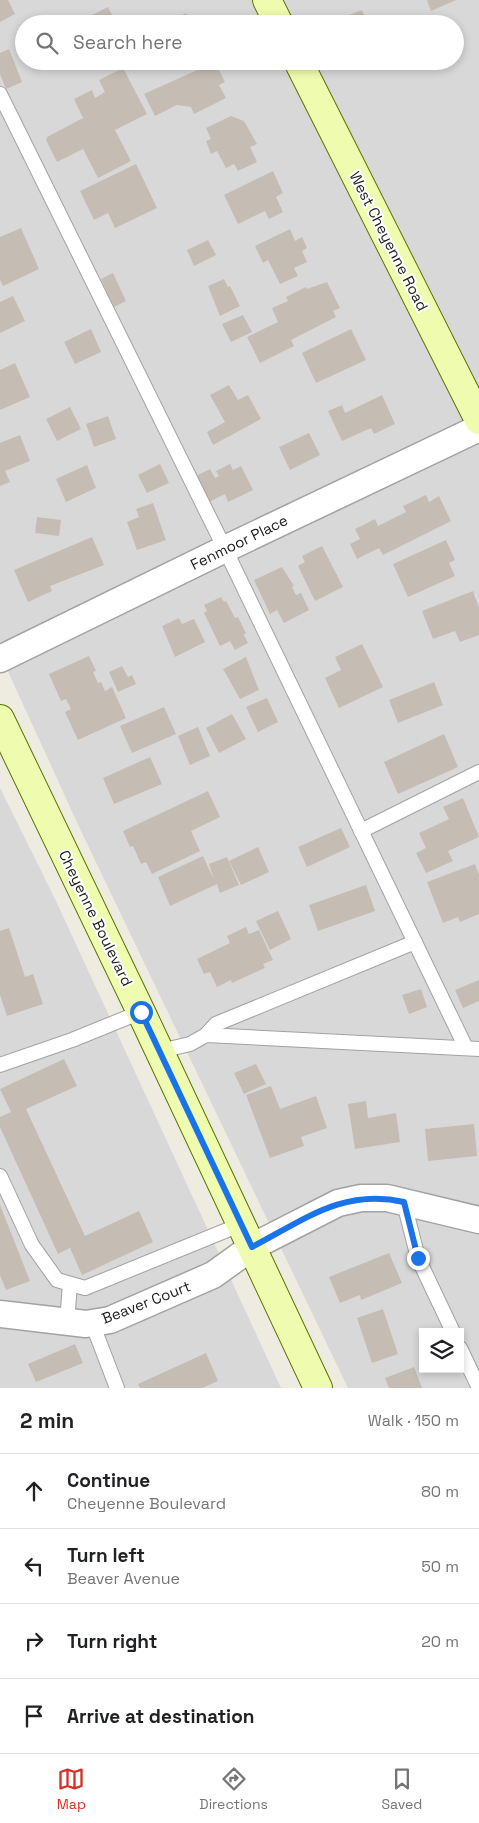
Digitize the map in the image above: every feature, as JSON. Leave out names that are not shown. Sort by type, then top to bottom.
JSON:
[{"type":"main road","points":[[267,0],[274,15]]},
{"type":"main road","name":"West Cheyenne Road","points":[[303,70],[479,420]]},
{"type":"main road","name":"Cheyenne Boulevard","points":[[0,719],[160,1051],[318,1388]]},
{"type":"street","name":"Fenmoor Place","points":[[0,659],[479,428]]},
{"type":"street","name":"Beaver Court","points":[[0,1314],[66,1322],[92,1323],[110,1320],[213,1275],[247,1235],[338,1203],[361,1198],[387,1198],[479,1220]]},
{"type":"lane","points":[[0,94],[225,549],[415,942],[473,1049]]},
{"type":"lane","points":[[361,831],[479,772]]},
{"type":"lane","points":[[160,1051],[190,1044],[206,1035],[216,1024],[415,942]]},
{"type":"lane","points":[[0,1065],[72,1040],[141,1012]]},
{"type":"lane","points":[[206,1035],[473,1049]]},
{"type":"lane","points":[[0,1176],[32,1246],[57,1280],[85,1288],[247,1235]]},
{"type":"lane","points":[[404,1202],[418,1258],[451,1328]]},
{"type":"lane","points":[[66,1322],[70,1284]]},
{"type":"lane","points":[[92,1323],[117,1388]]},
{"type":"lane","points":[[464,1356],[479,1388]]},
{"type":"shaded area","points":[[0,0],[479,0],[479,1388],[348,1388],[81,831],[0,654]]},
{"type":"shaded area","points":[[0,788],[56,901],[281,1388],[0,1388]]},
{"type":"building","points":[[0,0],[8,0],[15,14],[0,22]]},
{"type":"building","points":[[427,0],[456,0],[431,11]]},
{"type":"building","points":[[108,7],[112,15],[92,15]]},
{"type":"building","points":[[362,10],[364,15],[349,15]]},
{"type":"building","points":[[9,49],[15,64],[15,70],[17,70],[22,82],[6,89],[0,74],[0,53]]},
{"type":"building","points":[[119,70],[124,70],[147,114],[115,130],[131,161],[98,178],[83,149],[57,162],[46,140],[47,137],[83,118],[74,99],[92,90],[95,98],[105,92],[99,80]]},
{"type":"building","points":[[197,70],[219,70],[225,82],[219,85],[226,98],[194,114],[191,107],[177,105],[155,116],[144,94]]},
{"type":"building","points":[[231,116],[244,121],[257,144],[250,147],[257,162],[238,171],[234,164],[226,168],[217,151],[211,154],[206,141],[211,139],[206,128]]},
{"type":"building","points":[[136,164],[157,208],[115,228],[108,213],[94,220],[80,191]]},
{"type":"building","points":[[273,171],[283,193],[276,197],[283,212],[269,219],[265,211],[238,224],[224,195]]},
{"type":"building","points":[[21,228],[39,269],[3,286],[0,279],[0,237]]},
{"type":"building","points":[[290,229],[295,241],[302,237],[307,248],[302,251],[307,262],[294,268],[298,276],[280,284],[268,260],[263,263],[255,246]]},
{"type":"building","points":[[208,240],[216,255],[194,266],[187,250]]},
{"type":"building","points":[[113,273],[126,301],[114,307],[101,279]]},
{"type":"building","points":[[224,279],[228,287],[230,286],[240,306],[220,316],[208,286]]},
{"type":"building","points":[[327,282],[340,308],[333,311],[336,317],[291,340],[294,346],[260,363],[247,337],[278,322],[272,308],[288,301],[286,297],[306,287],[307,289]]},
{"type":"building","points":[[13,296],[25,321],[0,333],[0,302]]},
{"type":"building","points":[[243,315],[252,332],[231,342],[222,324]]},
{"type":"building","points":[[91,329],[101,352],[75,364],[64,342]]},
{"type":"building","points":[[351,329],[366,360],[316,383],[302,353]]},
{"type":"building","points":[[15,363],[30,397],[0,410],[0,370]]},
{"type":"building","points":[[229,385],[238,400],[248,395],[261,419],[213,445],[207,432],[225,422],[210,395]]},
{"type":"building","points":[[382,395],[395,424],[374,434],[371,428],[342,441],[328,411],[342,405],[345,413]]},
{"type":"building","points":[[70,407],[81,429],[57,441],[46,419]]},
{"type":"building","points":[[108,416],[116,439],[94,447],[86,424]]},
{"type":"building","points":[[309,433],[320,455],[290,470],[279,447]]},
{"type":"building","points":[[20,435],[30,461],[5,471],[10,482],[0,486],[0,443]]},
{"type":"building","points":[[160,464],[169,483],[147,493],[138,475]]},
{"type":"building","points":[[230,464],[233,470],[241,466],[253,490],[228,502],[225,494],[209,502],[196,476],[210,469],[215,478],[219,476],[216,471]]},
{"type":"building","points":[[87,465],[96,488],[66,502],[56,479]]},
{"type":"building","points":[[426,495],[429,502],[439,496],[451,521],[383,555],[379,548],[357,559],[350,544],[360,539],[355,529],[375,519],[378,526],[406,512],[403,506]]},
{"type":"building","points":[[153,503],[166,540],[137,550],[127,522],[139,517],[136,509]]},
{"type":"building","points":[[37,517],[61,520],[59,536],[35,533]]},
{"type":"building","points":[[92,537],[104,565],[50,586],[52,591],[28,602],[14,570]]},
{"type":"building","points":[[446,540],[455,560],[449,563],[455,576],[408,597],[393,564]]},
{"type":"building","points":[[322,546],[343,587],[315,601],[298,566],[305,562],[302,556]]},
{"type":"building","points":[[282,567],[294,586],[292,587],[296,595],[301,593],[309,610],[284,623],[277,610],[270,614],[254,580]]},
{"type":"building","points":[[473,591],[479,608],[479,635],[460,642],[455,631],[433,639],[422,611]]},
{"type":"building","points":[[221,597],[224,602],[226,601],[235,618],[238,617],[246,633],[244,635],[248,643],[235,650],[230,641],[220,646],[204,613],[207,611],[204,605]]},
{"type":"building","points":[[179,618],[182,624],[194,619],[205,642],[175,657],[162,626]]},
{"type":"building","points":[[362,644],[383,687],[339,708],[325,678],[341,670],[335,657]]},
{"type":"building","points":[[89,656],[96,671],[93,672],[98,683],[101,682],[105,691],[112,687],[126,718],[78,740],[65,712],[71,709],[66,699],[61,701],[49,674]]},
{"type":"building","points":[[246,657],[259,690],[240,699],[223,669]]},
{"type":"building","points":[[122,666],[128,677],[132,675],[136,684],[118,692],[109,672]]},
{"type":"building","points":[[434,682],[443,705],[398,723],[389,700]]},
{"type":"building","points":[[267,698],[278,722],[258,732],[246,707]]},
{"type":"building","points":[[164,707],[176,734],[132,753],[120,726]]},
{"type":"building","points":[[232,714],[246,739],[219,753],[206,728]]},
{"type":"building","points":[[198,727],[210,756],[190,765],[178,736]]},
{"type":"building","points":[[444,734],[458,767],[398,794],[384,762]]},
{"type":"building","points":[[150,757],[162,784],[114,804],[103,778]]},
{"type":"building","points":[[208,791],[220,817],[191,831],[200,851],[152,874],[146,862],[141,864],[133,846],[130,847],[123,831]]},
{"type":"building","points":[[463,798],[479,837],[448,851],[453,861],[426,873],[416,853],[426,848],[419,833],[449,819],[443,807]]},
{"type":"building","points":[[341,828],[350,847],[307,867],[298,847]]},
{"type":"building","points":[[258,847],[269,872],[241,885],[229,861]]},
{"type":"building","points":[[203,856],[214,880],[209,864],[227,857],[239,885],[220,893],[217,884],[170,906],[158,877]]},
{"type":"building","points":[[475,864],[479,875],[479,914],[460,922],[458,917],[443,923],[427,882]]},
{"type":"building","points":[[366,885],[375,911],[318,931],[309,905]]},
{"type":"building","points":[[278,911],[291,939],[270,950],[256,921]]},
{"type":"building","points":[[246,927],[249,934],[259,930],[273,960],[263,964],[265,968],[232,983],[231,980],[217,987],[210,972],[204,974],[197,959],[230,943],[227,936]]},
{"type":"building","points":[[9,928],[25,977],[33,974],[43,1004],[7,1016],[0,995],[0,931]]},
{"type":"building","points":[[479,980],[479,1001],[463,1008],[455,990]]},
{"type":"building","points":[[421,989],[427,1007],[409,1014],[402,995]]},
{"type":"building","points":[[64,1059],[77,1086],[26,1109],[85,1236],[139,1211],[153,1242],[82,1275],[70,1248],[58,1254],[0,1127],[0,1117],[11,1112],[0,1089]]},
{"type":"building","points":[[256,1064],[266,1084],[244,1094],[234,1073]]},
{"type":"building","points":[[271,1086],[280,1109],[316,1096],[327,1128],[301,1137],[304,1146],[270,1158],[246,1095]]},
{"type":"building","points":[[366,1101],[368,1118],[396,1113],[400,1142],[355,1149],[348,1104]]},
{"type":"building","points":[[474,1124],[477,1156],[428,1161],[425,1129]]},
{"type":"building","points":[[0,1205],[30,1281],[6,1290],[0,1275]]},
{"type":"building","points":[[389,1253],[402,1283],[361,1300],[360,1295],[340,1303],[329,1277]]},
{"type":"building","points":[[383,1309],[398,1354],[372,1363],[357,1318]]},
{"type":"building","points":[[75,1344],[83,1363],[36,1382],[28,1364]]},
{"type":"building","points":[[206,1353],[218,1381],[202,1388],[140,1388],[138,1384]]},
{"type":"building","points":[[414,1367],[422,1388],[389,1388],[385,1378]]},
{"type":"route","points":[[141,1012],[252,1247],[338,1203],[361,1198],[387,1198],[404,1202],[418,1258]]}]
